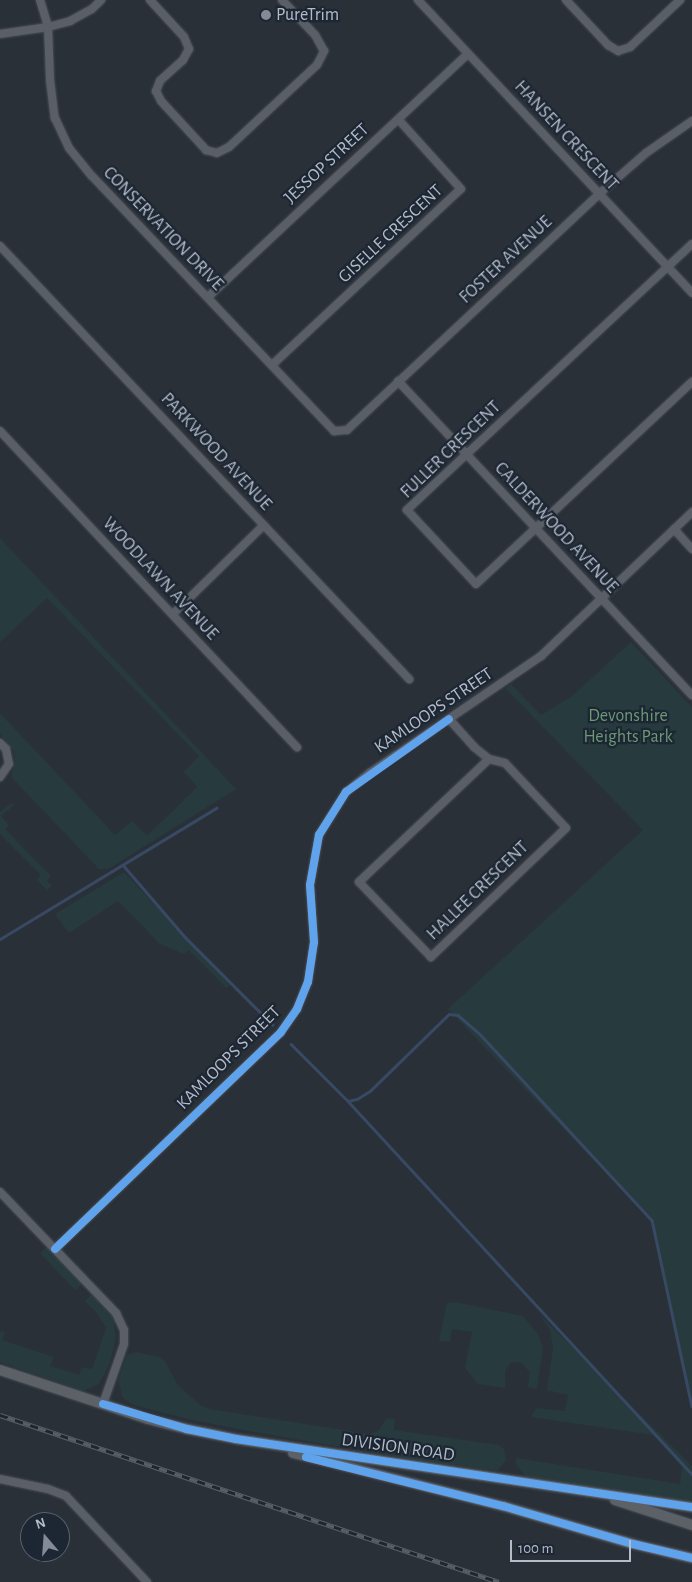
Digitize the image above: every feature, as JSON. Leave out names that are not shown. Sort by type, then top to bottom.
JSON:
[{"type":"main road","name":"DIVISION ROAD","points":[[0,1370],[171,1425],[236,1439],[692,1507]]},
{"type":"main road","points":[[236,1439],[503,1506],[624,1542],[692,1558]]},
{"type":"main road","points":[[586,1490],[692,1525]]},
{"type":"street","name":"CONSERVATION DRIVE","points":[[40,0],[48,27],[50,80],[55,118],[69,148],[92,176],[334,431],[347,430]]},
{"type":"street","points":[[0,34],[48,27],[70,21],[92,9],[101,0]]},
{"type":"street","points":[[150,0],[184,37],[189,49],[183,60],[160,81],[156,91],[161,101],[206,150],[217,153],[229,147],[316,65],[324,51],[315,35],[282,0]]},
{"type":"street","name":"HANSEN CRESCENT","points":[[418,0],[692,293]]},
{"type":"street","points":[[566,0],[608,45],[618,51],[630,47],[680,0]]},
{"type":"street","name":"JESSOP STREET","points":[[208,297],[468,54]]},
{"type":"street","name":"GISELLE CRESCENT","points":[[272,365],[461,189],[398,119]]},
{"type":"street","name":"FOSTER AVENUE","points":[[347,430],[599,194],[646,153],[692,121]]},
{"type":"street","name":"FULLER CRESCENT","points":[[692,244],[406,510],[476,584],[692,382]]},
{"type":"street","name":"PARKWOOD AVENUE","points":[[0,246],[409,679]]},
{"type":"street","name":"CALDERWOOD AVENUE","points":[[398,381],[692,694]]},
{"type":"street","name":"WOODLAWN AVENUE","points":[[0,431],[297,747]]},
{"type":"street","name":"KAMLOOPS STREET","points":[[55,1249],[281,1032],[297,1009],[308,982],[314,942],[310,885],[319,836],[346,792],[541,656],[692,512]]},
{"type":"street","points":[[172,614],[264,525]]},
{"type":"street","points":[[674,529],[692,549]]},
{"type":"street","name":"HALLEE CRESCENT","points":[[449,719],[474,747],[489,759],[505,763],[566,828],[431,957],[359,882],[489,759]]},
{"type":"street","points":[[0,743],[6,750],[9,764],[0,777]]},
{"type":"street","points":[[0,1192],[116,1313],[124,1330],[124,1344],[103,1404]]},
{"type":"street","points":[[0,1479],[48,1489],[66,1496],[147,1582]]},
{"type":"green space","points":[[0,538],[236,789],[108,869],[99,869],[11,776],[15,763],[14,752],[0,734],[0,713],[115,835],[132,821],[147,836],[197,787],[184,772],[199,756],[47,598],[0,642]]},
{"type":"green space","name":"Devonshire Heights Park","points":[[631,642],[692,707],[692,1407],[652,1221],[448,1009],[643,830],[505,688],[511,684],[541,715],[571,697]]},
{"type":"green space","points":[[16,803],[1,816],[9,825],[5,829],[51,876],[47,881],[52,886],[47,890],[37,880],[41,875],[0,834],[0,812],[10,804]]},
{"type":"green space","points":[[124,872],[230,985],[226,988],[189,950],[184,954],[160,944],[118,901],[69,933],[55,914]]},
{"type":"green space","points":[[47,1247],[82,1284],[75,1290],[40,1253]]},
{"type":"green space","points":[[92,1294],[113,1318],[116,1337],[110,1363],[99,1384],[83,1391],[0,1362],[0,1331],[5,1332],[2,1340],[54,1357],[50,1366],[79,1375],[82,1367],[92,1369],[106,1328],[97,1313],[85,1301]]},
{"type":"green space","points":[[455,1302],[523,1316],[538,1334],[543,1348],[537,1389],[528,1387],[530,1372],[520,1362],[510,1363],[505,1371],[505,1388],[478,1384],[465,1368],[472,1332],[452,1329],[450,1342],[439,1341],[447,1303]]},
{"type":"green space","points":[[539,1314],[692,1466],[692,1504],[525,1476],[516,1464],[516,1458],[680,1484],[682,1467],[653,1435],[531,1417],[536,1408],[565,1411],[568,1395],[547,1390],[553,1348],[550,1330]]},
{"type":"green space","points":[[135,1352],[160,1357],[166,1363],[177,1384],[200,1405],[210,1409],[370,1434],[379,1430],[386,1419],[392,1418],[395,1420],[394,1430],[499,1445],[504,1449],[506,1460],[497,1471],[418,1460],[192,1420],[133,1405],[123,1398],[118,1380],[127,1355]]},
{"type":"waterway","points":[[0,939],[216,808]]},
{"type":"waterway","points":[[124,866],[185,937],[273,1025]]},
{"type":"waterway","points":[[291,1044],[348,1101],[357,1099],[370,1091],[449,1014],[458,1015],[481,1035],[652,1220],[692,1406]]},
{"type":"waterway","points":[[348,1101],[692,1474]]},
{"type":"railway","points":[[0,1415],[499,1582]]},
{"type":"cycle path","points":[[55,1249],[281,1032],[297,1009],[308,982],[314,942],[310,885],[319,835],[346,792],[449,719]]},
{"type":"cycle path","points":[[103,1404],[187,1429],[236,1439],[692,1507]]},
{"type":"cycle path","points":[[306,1457],[503,1506],[633,1544],[692,1558]]},
{"type":"place","name":"PureTrim","points":[[266,15]]}]
